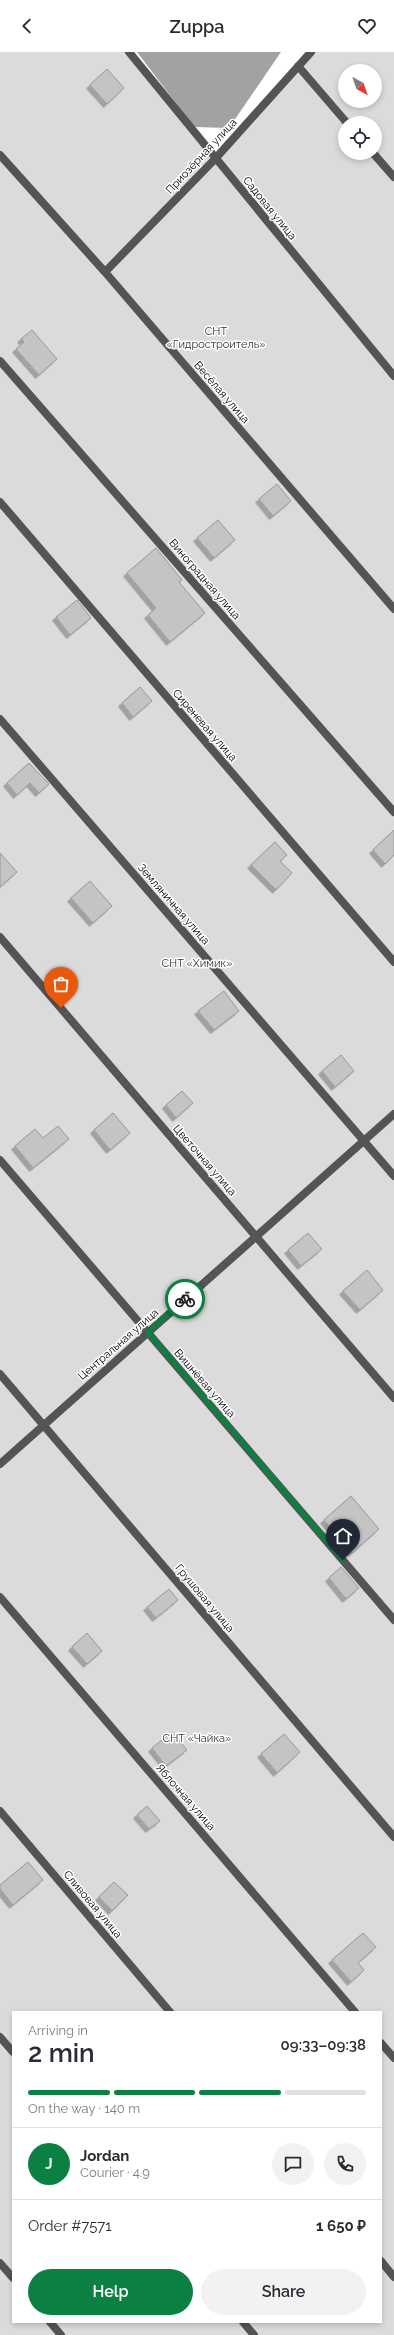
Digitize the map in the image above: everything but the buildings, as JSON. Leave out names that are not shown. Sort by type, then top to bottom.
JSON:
[{"type":"street","name":"Садовая улица","points":[[129,52],[394,376]]},
{"type":"street","name":"Приозёрная улица","points":[[105,272],[215,158],[311,52]]},
{"type":"street","points":[[298,66],[341,116]]},
{"type":"street","name":"Весёлая улица","points":[[0,155],[105,272],[394,609]]},
{"type":"street","points":[[379,160],[394,177]]},
{"type":"street","name":"Виноградная улица","points":[[0,361],[394,812]]},
{"type":"street","name":"Сиреневая улица","points":[[0,502],[394,962]]},
{"type":"street","name":"Земляничная улица","points":[[0,719],[394,1176]]},
{"type":"street","name":"Цветочная улица","points":[[0,937],[394,1398]]},
{"type":"street","name":"Центральная улица","points":[[0,1464],[43,1424],[394,1114]]},
{"type":"street","name":"Вишнёвая улица","points":[[0,1160],[394,1620]]},
{"type":"street","name":"Грушовая улица","points":[[0,1374],[394,1837]]},
{"type":"street","name":"Яблочная улица","points":[[0,1597],[354,2011]]},
{"type":"street","name":"Сливовая улица","points":[[0,1811],[169,2011]]},
{"type":"street","points":[[0,2037],[12,2051]]},
{"type":"street","points":[[382,2044],[394,2058]]},
{"type":"street","points":[[382,2262],[394,2277]]},
{"type":"street","points":[[0,2263],[12,2277]]},
{"type":"street","points":[[51,2323],[61,2335]]},
{"type":"street","points":[[244,2323],[254,2335]]},
{"type":"green space","points":[[0,52],[134,52],[215,158],[311,52],[394,52],[394,2335],[0,2335]]},
{"type":"shaded area","points":[[137,52],[281,52],[229,128],[194,127]]},
{"type":"way so far","points":[[61,1008],[256,1235],[185,1299]]},
{"type":"route","points":[[185,1299],[148,1332],[343,1560]]},
{"type":"park label","name":"СНТ «Гидростроитель»","points":[[216,337]]},
{"type":"park label","name":"СНТ «Химик»","points":[[197,963]]},
{"type":"park label","name":"СНТ «Чайка»","points":[[197,1738]]}]
